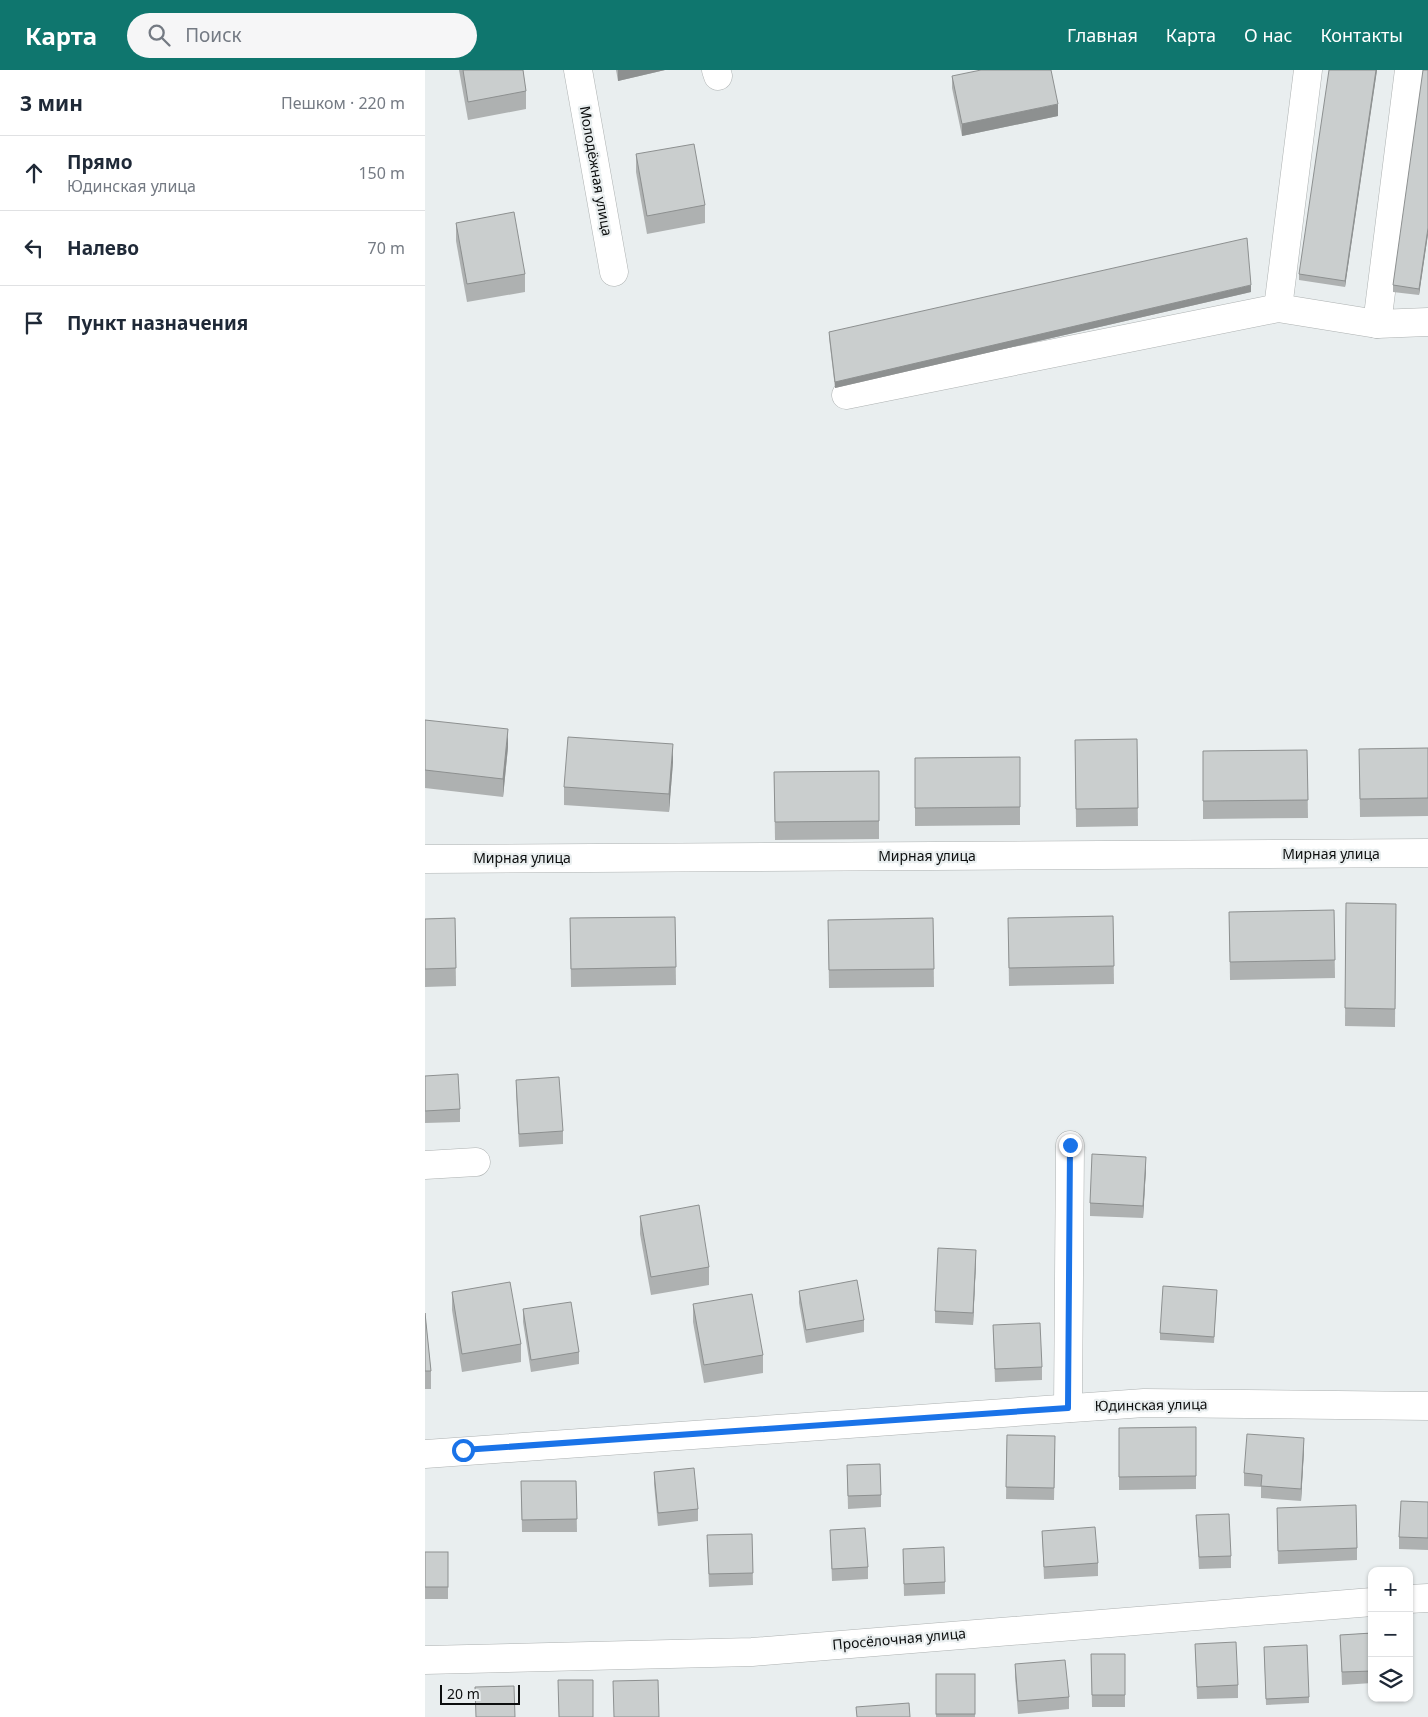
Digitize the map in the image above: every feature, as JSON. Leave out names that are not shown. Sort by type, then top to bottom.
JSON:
[{"type":"street","name":"Молодёжная улица","points":[[578,70],[614,272]]},
{"type":"street","points":[[1278,308],[1308,70]]},
{"type":"street","points":[[1377,324],[1409,70]]},
{"type":"street","points":[[845,395],[1278,308],[1377,324],[1428,322]]},
{"type":"street","name":"Мирная улица","points":[[425,859],[1428,853]]},
{"type":"street","points":[[1068,1408],[1070,1145]]},
{"type":"street","points":[[425,1165],[476,1162]]},
{"type":"street","name":"Юдинская улица","points":[[425,1454],[1144,1403],[1428,1406]]},
{"type":"street","points":[[1413,1600],[1428,1598]]},
{"type":"street","name":"Просёлочная улица","points":[[425,1660],[752,1652],[1368,1602]]},
{"type":"building","points":[[463,70],[523,70],[526,91],[468,102]]},
{"type":"building","points":[[981,70],[1051,70],[1058,104],[962,124],[952,76]]},
{"type":"building","points":[[1329,70],[1376,70],[1345,281],[1299,274]]},
{"type":"building","points":[[1423,70],[1428,70],[1428,228],[1419,289],[1393,285]]},
{"type":"building","points":[[694,144],[705,205],[647,216],[636,154]]},
{"type":"building","points":[[514,212],[525,274],[467,284],[456,223]]},
{"type":"building","points":[[1247,238],[1251,285],[835,382],[829,332]]},
{"type":"building","points":[[425,720],[508,729],[503,779],[425,770]]},
{"type":"building","points":[[568,737],[673,744],[669,794],[564,787]]},
{"type":"building","points":[[1137,739],[1138,808],[1076,809],[1075,740]]},
{"type":"building","points":[[1428,748],[1428,798],[1360,799],[1359,749]]},
{"type":"building","points":[[1307,750],[1308,800],[1203,801],[1203,751]]},
{"type":"building","points":[[1020,757],[1020,807],[915,808],[915,758]]},
{"type":"building","points":[[879,771],[879,821],[775,822],[774,772]]},
{"type":"building","points":[[1346,903],[1396,904],[1395,1009],[1345,1008]]},
{"type":"building","points":[[1334,910],[1335,960],[1230,962],[1229,912]]},
{"type":"building","points":[[1113,916],[1114,966],[1009,968],[1008,918]]},
{"type":"building","points":[[675,917],[676,967],[571,969],[570,918]]},
{"type":"building","points":[[455,918],[456,968],[425,969],[425,919]]},
{"type":"building","points":[[933,918],[934,969],[829,970],[828,920]]},
{"type":"building","points":[[458,1074],[460,1109],[425,1111],[425,1076]]},
{"type":"building","points":[[559,1077],[563,1131],[519,1134],[516,1080]]},
{"type":"building","points":[[1092,1154],[1146,1157],[1143,1206],[1090,1203]]},
{"type":"building","points":[[699,1205],[709,1267],[651,1277],[640,1216]]},
{"type":"building","points":[[938,1248],[976,1250],[973,1313],[935,1311]]},
{"type":"building","points":[[857,1280],[864,1320],[806,1330],[799,1291]]},
{"type":"building","points":[[510,1282],[521,1344],[462,1354],[452,1292]]},
{"type":"building","points":[[1163,1286],[1217,1290],[1214,1337],[1160,1333]]},
{"type":"building","points":[[752,1294],[763,1355],[704,1365],[693,1304]]},
{"type":"building","points":[[571,1302],[579,1352],[531,1360],[523,1309]]},
{"type":"building","points":[[425,1313],[431,1371],[425,1371]]},
{"type":"building","points":[[1040,1323],[1042,1367],[995,1369],[993,1325]]},
{"type":"building","points":[[1196,1427],[1196,1476],[1119,1477],[1119,1428]]},
{"type":"building","points":[[1247,1434],[1304,1438],[1301,1489],[1261,1486],[1262,1475],[1244,1473]]},
{"type":"building","points":[[1007,1435],[1055,1436],[1054,1488],[1006,1487]]},
{"type":"building","points":[[880,1464],[881,1495],[848,1496],[847,1465]]},
{"type":"building","points":[[694,1468],[698,1509],[658,1513],[654,1472]]},
{"type":"building","points":[[521,1481],[576,1481],[577,1519],[522,1520]]},
{"type":"building","points":[[1401,1501],[1428,1502],[1428,1538],[1399,1537]]},
{"type":"building","points":[[1356,1505],[1357,1548],[1278,1551],[1277,1508]]},
{"type":"building","points":[[1229,1514],[1231,1556],[1199,1557],[1196,1515]]},
{"type":"building","points":[[1095,1527],[1098,1563],[1044,1567],[1042,1531]]},
{"type":"building","points":[[865,1528],[868,1567],[832,1569],[830,1530]]},
{"type":"building","points":[[752,1534],[753,1573],[709,1574],[707,1535]]},
{"type":"building","points":[[944,1547],[945,1582],[904,1584],[903,1549]]},
{"type":"building","points":[[425,1552],[448,1552],[448,1587],[425,1587]]},
{"type":"building","points":[[1368,1633],[1368,1671],[1342,1672],[1340,1635]]},
{"type":"building","points":[[1236,1642],[1238,1685],[1197,1687],[1195,1644]]},
{"type":"building","points":[[1307,1645],[1309,1697],[1266,1699],[1264,1647]]},
{"type":"building","points":[[1091,1654],[1125,1654],[1125,1695],[1092,1695]]},
{"type":"building","points":[[1065,1660],[1069,1697],[1018,1701],[1015,1664]]},
{"type":"building","points":[[936,1674],[975,1674],[975,1714],[936,1714]]},
{"type":"building","points":[[558,1680],[593,1680],[593,1717],[559,1717]]},
{"type":"building","points":[[658,1680],[659,1717],[614,1717],[613,1681]]},
{"type":"building","points":[[514,1686],[515,1717],[476,1717],[475,1687]]},
{"type":"building","points":[[909,1703],[910,1717],[857,1717],[856,1707]]},
{"type":"route","points":[[463,1450],[1068,1408],[1070,1145]]}]
